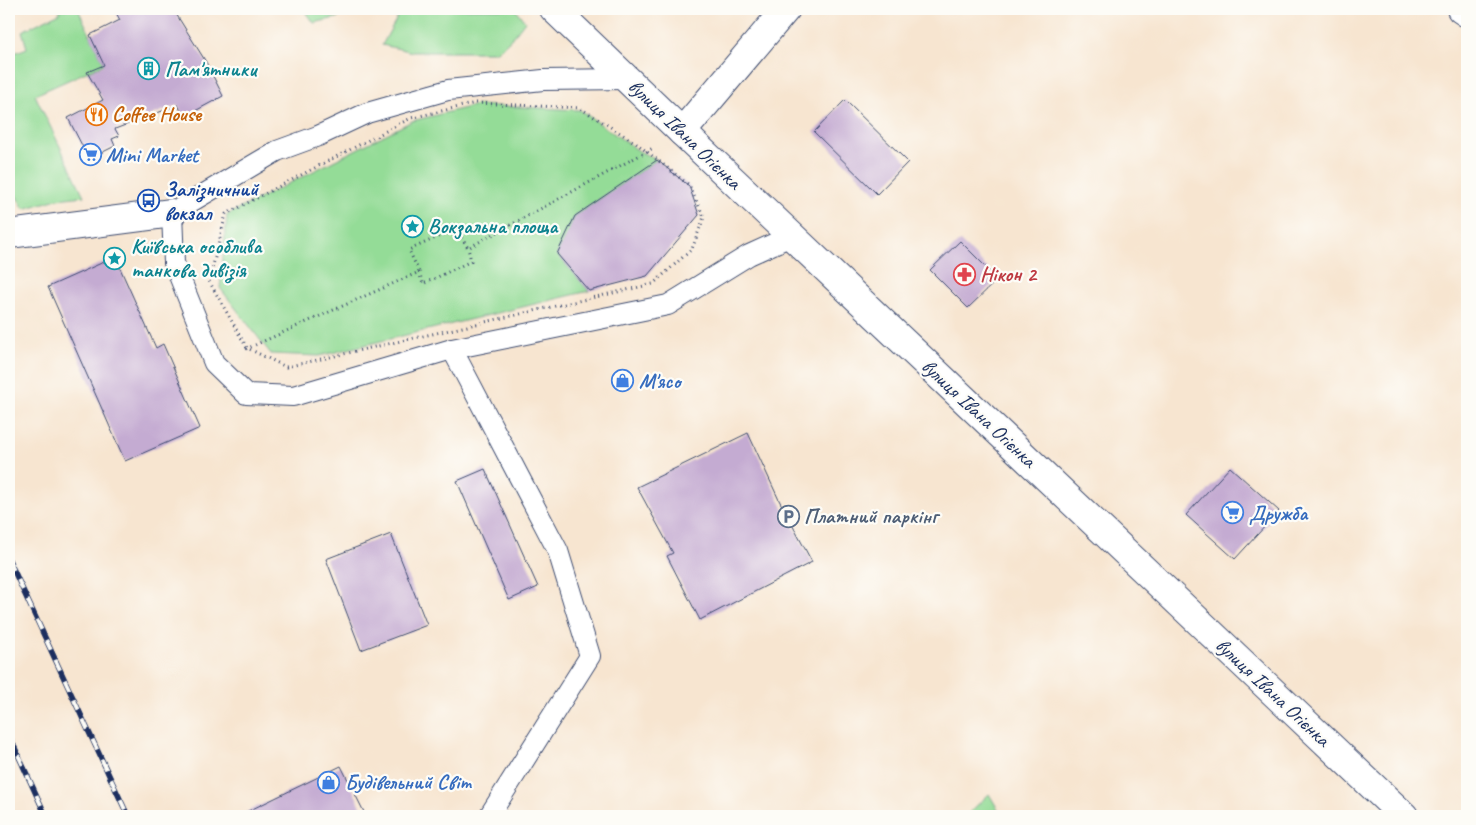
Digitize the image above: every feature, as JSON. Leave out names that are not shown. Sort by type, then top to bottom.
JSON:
[{"type":"street","name":"вулиця Івана Огієнка","points":[[554,9],[1404,816]]},
{"type":"street","points":[[682,132],[786,9]]},
{"type":"street","points":[[1461,9],[1467,13]]},
{"type":"street","points":[[9,234],[172,213]]},
{"type":"lane","points":[[627,79],[543,80],[448,90],[367,113],[318,136],[277,151],[172,213],[174,263],[214,363],[246,394],[293,396],[452,349],[668,305],[749,255],[791,236]]},
{"type":"lane","points":[[452,349],[558,551],[590,656],[489,816]]},
{"type":"path","points":[[476,103],[580,108],[646,151],[689,186],[704,217],[692,249],[653,284],[286,367],[247,348],[209,281],[226,214],[411,118],[476,103]]},
{"type":"path","points":[[468,248],[682,132]]},
{"type":"path","points":[[456,228],[468,248],[471,261],[423,284],[409,250],[456,228]]},
{"type":"path","points":[[214,363],[418,272]]},
{"type":"green space","points":[[59,9],[78,9],[104,64],[35,95],[84,196],[57,199],[24,209],[9,184],[9,55],[27,48],[22,31],[60,13]]},
{"type":"green space","points":[[304,9],[344,9],[340,17],[314,23]]},
{"type":"green space","points":[[402,9],[515,9],[525,21],[512,38],[497,52],[413,52],[382,45]]},
{"type":"green space","points":[[477,105],[580,110],[639,151],[657,160],[575,216],[557,254],[589,291],[319,356],[271,354],[220,288],[227,215],[412,121]]},
{"type":"green space","points":[[989,794],[1002,816],[966,816]]},
{"type":"building","name":"Пам'ятники","points":[[114,9],[173,9],[206,62],[223,96],[184,117],[178,105],[115,129],[119,136],[112,139],[115,146],[89,159],[68,118],[103,100],[87,72],[104,65],[90,35],[120,20]]},
{"type":"building","points":[[845,100],[908,162],[877,194],[814,132]]},
{"type":"building","points":[[657,160],[689,186],[699,215],[647,276],[589,291],[557,254],[575,216]]},
{"type":"building","name":"Нікон 2","points":[[960,241],[998,279],[968,308],[930,270]]},
{"type":"building","points":[[115,257],[156,348],[163,344],[200,428],[125,461],[48,287]]},
{"type":"building","points":[[748,433],[779,500],[812,562],[700,620],[667,556],[673,553],[637,487]]},
{"type":"building","name":"Дружба","points":[[1230,467],[1279,511],[1235,559],[1186,515]]},
{"type":"building","points":[[485,469],[538,587],[509,600],[457,481]]},
{"type":"building","points":[[391,534],[427,625],[361,650],[326,559]]},
{"type":"building","name":"Будівельний Світ","points":[[341,766],[366,816],[238,816]]},
{"type":"railway","points":[[9,560],[128,816]]},
{"type":"railway","points":[[9,735],[46,816]]},
{"type":"place","name":"Пам'ятники","points":[[149,69]]},
{"type":"place","name":"Coffee House","points":[[96,114]]},
{"type":"place","name":"Mini Market","points":[[90,155]]},
{"type":"place","name":"Залізничний вокзал","points":[[148,201]]},
{"type":"place","name":"Вокзальна площа","points":[[412,226]]},
{"type":"place","name":"Київська особлива танкова дивізія","points":[[115,258]]},
{"type":"place","name":"Нікон 2","points":[[964,274]]},
{"type":"place","name":"М'ясо","points":[[623,381]]},
{"type":"place","name":"Дружба","points":[[1233,513]]},
{"type":"place","name":"Платний паркінг","points":[[788,516]]},
{"type":"place","name":"Будівельний Світ","points":[[329,782]]}]
